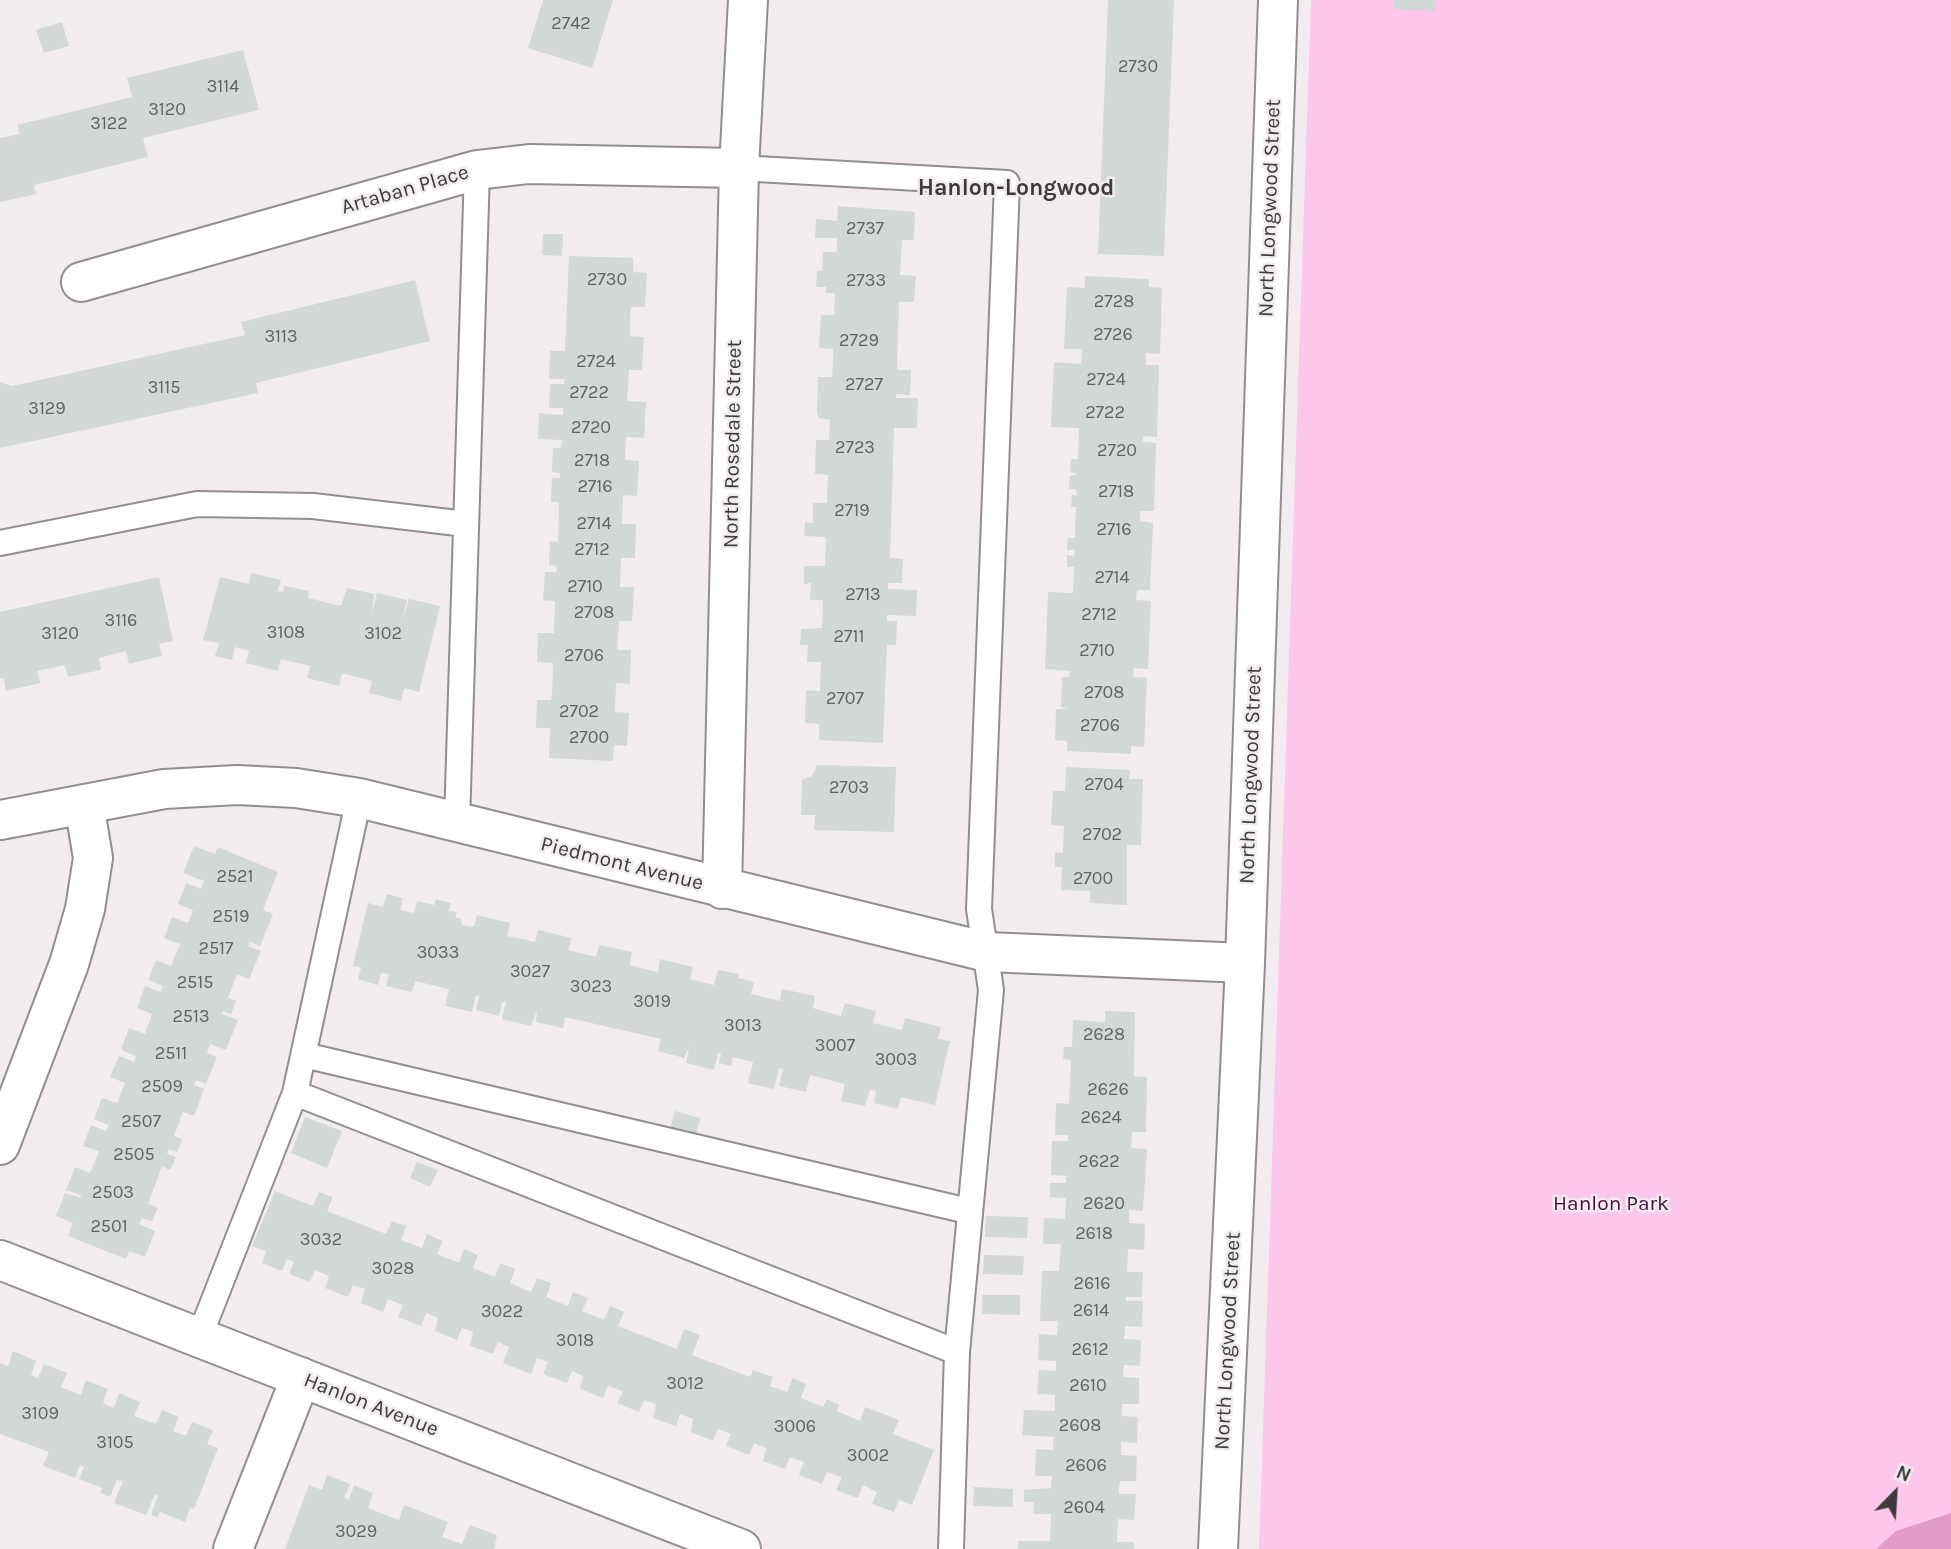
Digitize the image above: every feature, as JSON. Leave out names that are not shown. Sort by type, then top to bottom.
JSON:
[{"type":"street","name":"North Rosedale Street","points":[[722,889],[739,168],[748,0]]},
{"type":"street","name":"North Longwood Street","points":[[1218,1549],[1244,963],[1278,0]]},
{"type":"street","name":"Artaban Place","points":[[81,282],[477,170],[529,164],[739,168]]},
{"type":"street","name":"Piedmont Avenue","points":[[0,820],[164,789],[237,785],[296,788],[359,798],[987,952],[1244,963]]},
{"type":"street","points":[[0,1144],[69,964],[85,909],[93,858],[84,804]]},
{"type":"street","name":"Hanlon Avenue","points":[[0,1260],[741,1549]]},
{"type":"street","points":[[233,1549],[301,1377]]},
{"type":"lane","points":[[739,168],[1007,183],[979,909],[991,990],[968,1211],[957,1352],[951,1549]]},
{"type":"lane","points":[[457,823],[477,170]]},
{"type":"lane","points":[[0,543],[197,504],[313,506],[466,524]]},
{"type":"lane","points":[[199,1338],[295,1093],[359,798]]},
{"type":"lane","points":[[304,1055],[968,1211]]},
{"type":"lane","points":[[295,1093],[957,1352]]},
{"type":"green space","name":"Hanlon Park","points":[[1311,0],[1951,0],[1951,1549],[1259,1549]]},
{"type":"shaded area","points":[[1951,1513],[1951,1549],[1876,1549],[1896,1531]]},
{"type":"building","points":[[543,0],[613,0],[592,68],[528,48]]},
{"type":"building","points":[[1108,0],[1174,0],[1164,256],[1098,254]]},
{"type":"building","points":[[1393,0],[1436,0],[1435,11],[1393,9]]},
{"type":"building","points":[[62,22],[69,46],[44,53],[36,30]]},
{"type":"building","points":[[243,50],[259,110],[143,138],[148,157],[34,185],[36,194],[0,202],[0,138],[20,134],[17,125],[132,97],[127,78]]},
{"type":"building","points":[[838,206],[915,212],[914,240],[902,240],[900,275],[916,276],[914,302],[899,302],[897,366],[897,370],[911,370],[910,395],[896,394],[896,398],[918,398],[917,428],[894,428],[890,558],[903,559],[902,583],[888,583],[888,589],[917,590],[916,616],[887,615],[887,621],[897,621],[896,645],[887,645],[883,743],[819,740],[819,724],[805,723],[806,690],[820,691],[821,662],[807,662],[808,645],[800,645],[801,629],[822,628],[823,600],[810,600],[811,583],[804,584],[804,566],[825,566],[826,537],[804,536],[805,522],[813,523],[813,503],[827,503],[828,475],[815,474],[816,440],[829,440],[830,420],[819,418],[817,412],[818,377],[832,377],[833,349],[819,348],[821,315],[834,315],[835,293],[826,293],[826,287],[816,287],[817,271],[822,271],[823,252],[837,252],[837,238],[815,238],[816,219],[837,221]]},
{"type":"building","points":[[543,234],[563,234],[562,256],[542,255]]},
{"type":"building","points":[[569,256],[633,258],[633,272],[647,273],[645,307],[631,307],[630,336],[644,337],[642,370],[629,370],[627,401],[646,402],[644,438],[626,437],[625,460],[639,461],[637,496],[623,495],[622,524],[636,524],[635,558],[621,558],[620,587],[634,587],[632,621],[619,621],[617,650],[631,650],[630,684],[616,683],[615,712],[629,713],[627,746],[614,745],[613,761],[549,758],[550,728],[536,728],[537,700],[551,700],[552,695],[553,663],[537,662],[538,633],[554,633],[555,601],[543,600],[545,572],[557,572],[556,566],[549,565],[550,541],[558,542],[559,502],[551,502],[552,478],[560,478],[560,473],[552,472],[553,448],[561,448],[562,440],[538,439],[539,413],[563,415],[563,408],[549,408],[550,384],[564,384],[565,379],[549,379],[550,351],[565,351]]},
{"type":"building","points":[[1085,276],[1149,279],[1149,287],[1162,288],[1160,354],[1146,353],[1146,365],[1159,365],[1157,437],[1143,436],[1143,442],[1156,443],[1154,511],[1140,511],[1140,521],[1153,523],[1150,590],[1137,590],[1136,600],[1151,601],[1148,669],[1134,668],[1133,677],[1147,678],[1144,747],[1131,746],[1131,754],[1067,751],[1067,741],[1055,740],[1056,709],[1068,709],[1061,707],[1062,677],[1069,677],[1070,671],[1045,669],[1048,592],[1073,593],[1074,567],[1067,567],[1067,555],[1074,556],[1075,550],[1067,550],[1068,538],[1075,538],[1076,507],[1071,507],[1072,495],[1077,496],[1076,489],[1069,489],[1070,476],[1078,474],[1070,472],[1071,459],[1078,459],[1079,428],[1051,427],[1054,362],[1081,364],[1082,349],[1064,349],[1067,287],[1085,288]]},
{"type":"building","points":[[415,280],[430,341],[256,383],[258,393],[0,448],[0,382],[12,386],[245,335],[241,322]]},
{"type":"building","points":[[251,573],[281,580],[278,591],[283,592],[284,586],[309,591],[308,598],[341,606],[347,588],[374,594],[372,614],[377,593],[407,600],[402,621],[409,599],[440,606],[419,692],[404,688],[401,701],[369,693],[372,681],[342,673],[339,686],[307,678],[310,666],[281,659],[278,671],[246,663],[249,651],[235,647],[232,660],[215,656],[219,643],[203,640],[220,577],[249,584]]},
{"type":"building","points":[[159,577],[173,641],[159,644],[162,656],[129,664],[126,651],[99,658],[101,670],[68,677],[65,665],[37,671],[40,683],[6,691],[4,678],[0,679],[0,612]]},
{"type":"building","points":[[817,765],[896,767],[894,832],[814,830],[815,815],[801,815],[802,780],[812,776]]},
{"type":"building","points":[[1066,767],[1130,770],[1129,779],[1143,779],[1141,845],[1127,845],[1127,905],[1090,903],[1090,891],[1061,890],[1062,867],[1055,867],[1055,852],[1063,853],[1064,826],[1051,825],[1053,791],[1065,791]]},
{"type":"building","points":[[194,846],[215,854],[218,847],[278,872],[263,910],[273,914],[260,946],[250,942],[248,946],[261,951],[249,979],[237,974],[228,998],[236,1001],[231,1014],[223,1011],[222,1014],[238,1020],[226,1050],[210,1044],[207,1053],[217,1057],[206,1084],[196,1080],[194,1085],[204,1089],[194,1116],[183,1112],[174,1136],[182,1139],[177,1152],[169,1149],[167,1154],[176,1157],[170,1170],[162,1166],[148,1204],[158,1208],[152,1221],[142,1218],[139,1224],[155,1231],[145,1257],[129,1251],[126,1259],[68,1236],[73,1223],[56,1216],[65,1193],[80,1198],[81,1195],[66,1190],[75,1167],[90,1173],[99,1151],[83,1146],[91,1125],[106,1131],[109,1125],[94,1119],[102,1098],[117,1103],[125,1083],[110,1077],[119,1056],[134,1062],[136,1056],[121,1050],[129,1028],[145,1034],[152,1014],[137,1008],[145,986],[161,992],[162,990],[163,986],[148,980],[156,960],[171,966],[180,944],[164,938],[172,917],[188,923],[193,910],[178,904],[186,883],[201,889],[204,881],[183,873]]},
{"type":"building","points":[[387,894],[403,898],[400,910],[414,913],[417,901],[434,905],[436,899],[451,903],[449,911],[457,912],[455,917],[461,919],[462,925],[474,927],[477,915],[510,923],[507,936],[535,942],[538,930],[572,938],[568,950],[596,957],[599,945],[632,952],[630,965],[645,969],[658,972],[660,959],[693,967],[690,979],[714,985],[718,970],[739,974],[738,978],[754,982],[751,994],[780,1001],[782,989],[815,996],[813,1008],[841,1016],[845,1003],[876,1011],[873,1023],[902,1030],[905,1018],[941,1027],[938,1039],[950,1041],[935,1105],[901,1097],[898,1109],[874,1103],[876,1091],[870,1090],[865,1106],[841,1101],[845,1084],[810,1075],[806,1092],[779,1086],[783,1069],[779,1068],[774,1089],[748,1083],[753,1062],[733,1057],[731,1066],[719,1063],[721,1054],[718,1053],[714,1070],[686,1063],[689,1047],[684,1058],[658,1051],[661,1039],[565,1017],[563,1028],[536,1022],[537,1010],[531,1026],[502,1019],[506,1002],[502,1002],[499,1016],[476,1010],[479,996],[476,995],[472,1012],[445,1006],[449,989],[415,981],[412,992],[386,986],[389,974],[381,973],[378,985],[358,979],[361,968],[353,966],[368,903],[383,907]]},
{"type":"building","points":[[1105,1011],[1135,1012],[1134,1076],[1147,1077],[1146,1132],[1132,1132],[1131,1148],[1147,1149],[1143,1211],[1129,1210],[1129,1223],[1145,1224],[1144,1250],[1128,1249],[1127,1272],[1143,1272],[1142,1297],[1126,1297],[1126,1301],[1143,1301],[1142,1327],[1125,1326],[1124,1339],[1141,1340],[1140,1366],[1124,1365],[1123,1372],[1123,1377],[1139,1378],[1139,1404],[1122,1404],[1122,1416],[1138,1417],[1137,1443],[1121,1442],[1121,1455],[1137,1456],[1136,1481],[1120,1481],[1119,1489],[1119,1494],[1136,1494],[1134,1520],[1118,1519],[1117,1542],[1134,1542],[1134,1549],[1018,1549],[1018,1541],[1050,1541],[1051,1514],[1033,1514],[1034,1502],[1024,1502],[1024,1490],[1051,1488],[1052,1476],[1035,1476],[1036,1449],[1053,1450],[1054,1437],[1022,1435],[1024,1410],[1055,1411],[1055,1395],[1037,1394],[1039,1370],[1056,1371],[1056,1361],[1038,1360],[1039,1334],[1057,1335],[1058,1321],[1040,1321],[1042,1271],[1059,1271],[1061,1244],[1043,1244],[1044,1218],[1065,1219],[1066,1198],[1050,1197],[1050,1183],[1066,1183],[1067,1176],[1051,1175],[1052,1141],[1068,1141],[1068,1135],[1055,1135],[1056,1103],[1069,1104],[1071,1060],[1063,1059],[1064,1047],[1072,1047],[1073,1020],[1105,1022]]},
{"type":"building","points":[[675,1111],[700,1118],[696,1136],[670,1129]]},
{"type":"building","points":[[305,1117],[342,1131],[327,1168],[291,1153]]},
{"type":"building","points":[[417,1162],[438,1170],[430,1187],[410,1178]]},
{"type":"building","points":[[275,1191],[313,1206],[319,1192],[333,1197],[327,1211],[386,1234],[392,1221],[406,1226],[401,1240],[422,1248],[427,1234],[443,1241],[437,1254],[459,1263],[464,1249],[478,1255],[473,1268],[495,1277],[500,1263],[515,1269],[510,1283],[531,1292],[537,1278],[551,1283],[546,1297],[568,1306],[573,1292],[588,1298],[582,1311],[604,1320],[610,1306],[624,1312],[618,1326],[677,1349],[684,1329],[700,1335],[692,1355],[750,1377],[753,1370],[773,1377],[770,1386],[787,1392],[793,1378],[806,1384],[801,1398],[823,1407],[827,1399],[839,1405],[837,1411],[860,1421],[865,1407],[899,1420],[893,1434],[934,1450],[912,1505],[899,1500],[894,1512],[872,1504],[877,1492],[863,1485],[858,1498],[836,1490],[842,1477],[827,1472],[822,1484],[799,1475],[804,1462],[790,1457],[785,1469],[763,1461],[766,1448],[754,1443],[749,1455],[726,1446],[731,1434],[718,1429],[713,1441],[691,1432],[693,1419],[680,1414],[676,1426],[653,1418],[656,1404],[644,1400],[639,1412],[617,1403],[623,1391],[608,1386],[603,1398],[580,1389],[583,1376],[572,1371],[567,1383],[543,1374],[548,1362],[537,1358],[531,1374],[503,1363],[509,1347],[498,1342],[493,1354],[470,1346],[473,1332],[462,1328],[457,1340],[435,1331],[438,1318],[426,1313],[421,1326],[398,1317],[403,1305],[388,1299],[383,1312],[361,1303],[365,1289],[353,1285],[348,1297],[325,1288],[329,1276],[315,1270],[310,1282],[289,1274],[294,1262],[287,1259],[282,1271],[262,1263],[266,1251],[252,1246]]},
{"type":"building","points":[[986,1216],[1028,1217],[1027,1238],[985,1237]]},
{"type":"building","points":[[984,1255],[1024,1256],[1023,1275],[983,1274]]},
{"type":"building","points":[[982,1295],[1020,1295],[1020,1315],[982,1314]]},
{"type":"building","points":[[13,1351],[36,1361],[31,1375],[38,1378],[44,1364],[67,1373],[61,1387],[81,1395],[86,1380],[108,1389],[103,1403],[114,1408],[119,1393],[140,1402],[134,1416],[156,1424],[162,1410],[179,1417],[173,1431],[186,1436],[192,1422],[213,1430],[207,1444],[218,1448],[194,1509],[190,1508],[185,1522],[160,1512],[158,1517],[151,1515],[158,1496],[155,1494],[146,1515],[114,1503],[123,1481],[117,1480],[110,1497],[100,1493],[102,1488],[79,1479],[84,1467],[80,1465],[75,1478],[43,1466],[49,1452],[0,1434],[0,1363],[8,1366]]},
{"type":"building","points":[[327,1475],[350,1484],[344,1498],[349,1500],[354,1485],[373,1493],[368,1508],[399,1520],[404,1505],[448,1522],[442,1537],[462,1544],[470,1525],[497,1535],[494,1549],[285,1549],[309,1485],[322,1490]]},
{"type":"building","points":[[974,1487],[1013,1489],[1013,1507],[973,1506]]},
{"type":"district","name":"Hanlon-Longwood","points":[[1016,188]]}]
